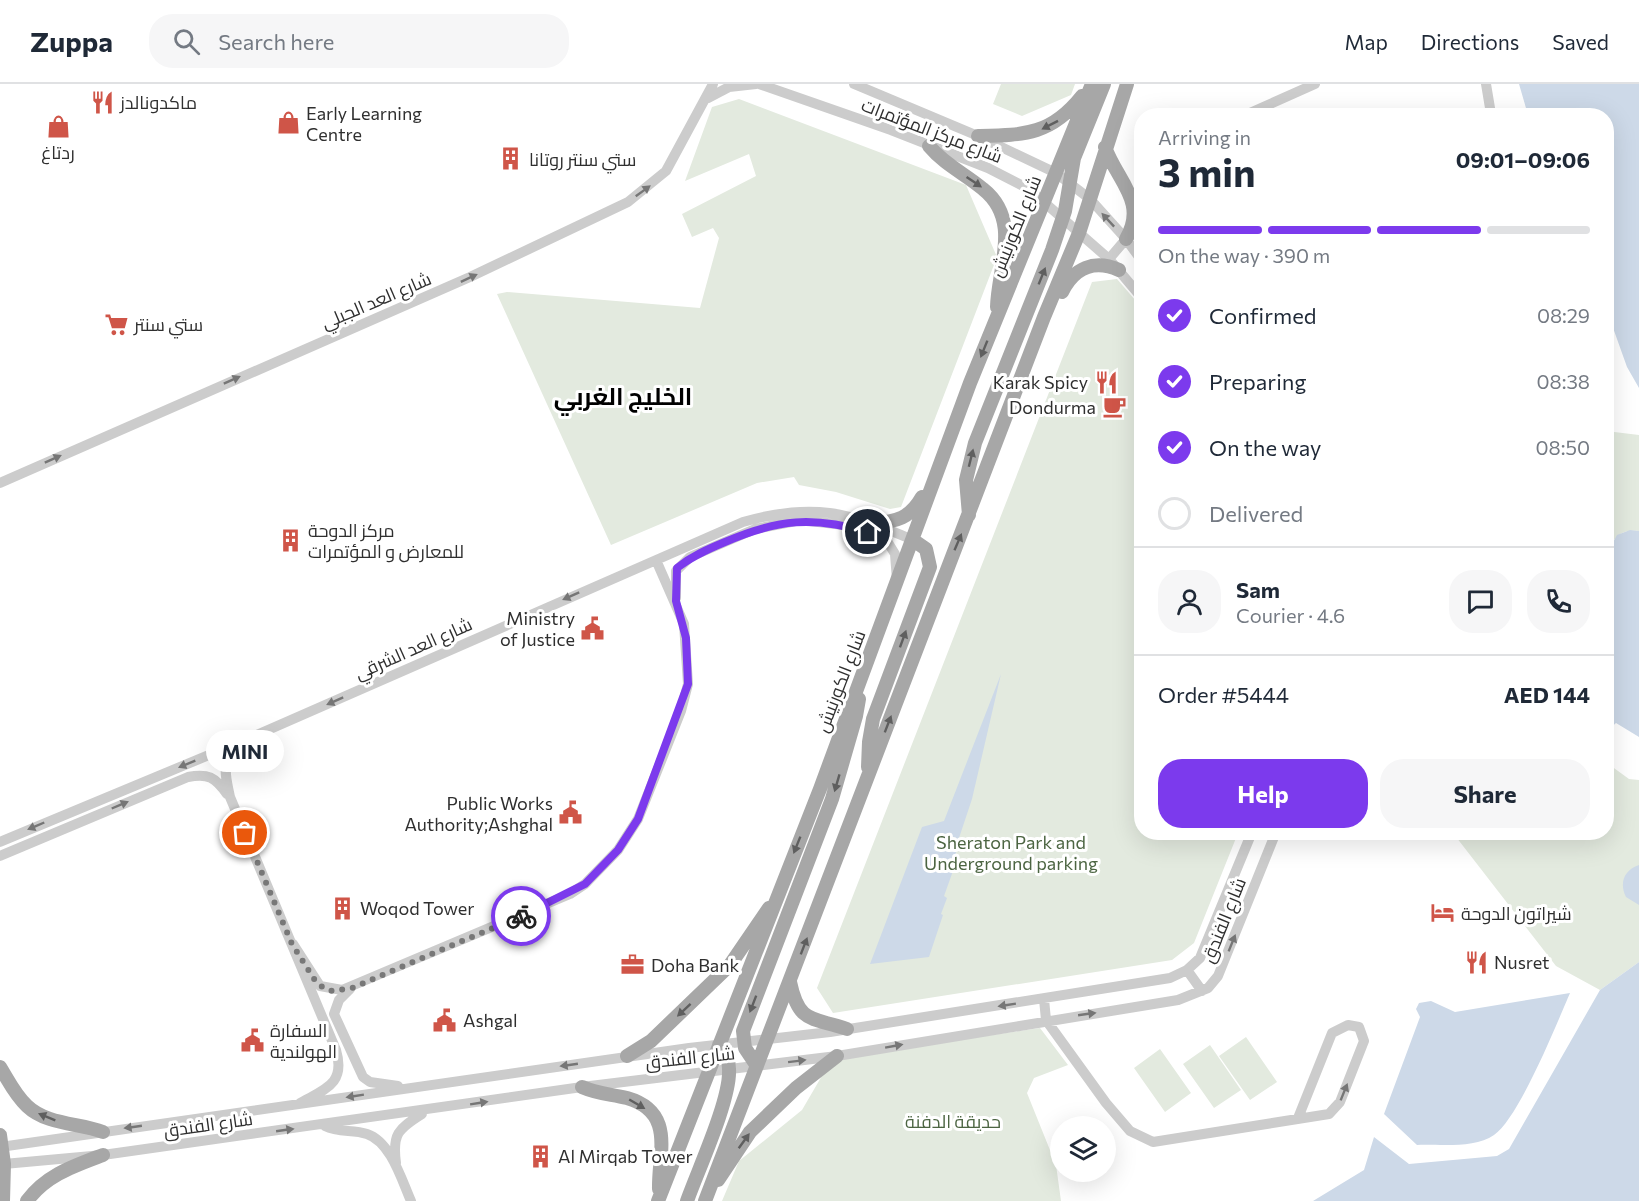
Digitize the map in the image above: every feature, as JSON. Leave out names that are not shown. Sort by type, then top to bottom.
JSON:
[{"type":"main road","points":[[978,136],[1031,133],[1045,129],[1066,115],[1096,84]]},
{"type":"main road","points":[[969,515],[966,480],[972,451],[1063,217],[1074,158],[1096,84]]},
{"type":"main road","name":"شارع الكورنيش","points":[[659,1200],[998,315],[1056,173],[1096,84]]},
{"type":"main road","points":[[708,1195],[1044,317],[1079,233],[1105,147],[1128,84]]},
{"type":"main road","points":[[929,146],[951,168],[985,190],[1002,218],[1006,252],[998,292],[998,315]]},
{"type":"main road","points":[[1105,147],[1127,187],[1134,212]]},
{"type":"main road","points":[[1126,239],[1134,222]]},
{"type":"main road","points":[[1044,317],[1054,306],[1069,279],[1080,270],[1114,265]]},
{"type":"main road","points":[[873,523],[894,522],[908,516],[940,470]]},
{"type":"main road","points":[[868,776],[869,742],[873,719],[930,567],[926,549],[913,540]]},
{"type":"main road","points":[[757,1066],[748,1056],[743,1042],[743,1031],[832,799],[856,716],[858,685]]},
{"type":"main road","points":[[627,1056],[651,1041],[730,965],[746,944],[757,922],[775,902]]},
{"type":"main road","points":[[790,982],[797,1006],[806,1017],[821,1024],[847,1029]]},
{"type":"main road","points":[[687,1201],[725,1096],[729,1070],[725,1052],[719,1045]]},
{"type":"main road","points":[[708,1195],[750,1132],[796,1088],[837,1056]]},
{"type":"main road","points":[[0,1067],[14,1090],[30,1109],[48,1118],[103,1132]]},
{"type":"main road","points":[[582,1087],[599,1094],[630,1099],[653,1116],[661,1132],[663,1143],[659,1200]]},
{"type":"main road","points":[[1,1143],[3,1201]]},
{"type":"main road","points":[[27,1201],[36,1189],[53,1176],[103,1155]]},
{"type":"street","name":"شارع العد الجبلي","points":[[0,483],[470,278],[619,207],[650,187],[666,171],[706,101],[713,84]]},
{"type":"street","points":[[706,101],[729,87],[758,84]]},
{"type":"street","name":"شارع مركز المؤتمرات","points":[[758,84],[1001,174],[1045,201],[1079,233]]},
{"type":"street","name":"شارع مركز المؤتمرات","points":[[854,84],[978,136],[1056,173],[1090,199]]},
{"type":"street","points":[[1262,108],[1315,84]]},
{"type":"street","points":[[1486,84],[1490,108]]},
{"type":"street","points":[[1127,187],[1134,194]]},
{"type":"street","points":[[1090,199],[1134,250]]},
{"type":"street","points":[[1079,233],[1114,265],[1134,289]]},
{"type":"street","points":[[1114,265],[1126,239],[1134,234]]},
{"type":"street","name":"شارع العد الشرقي","points":[[0,842],[252,737],[742,522],[775,512],[825,511],[873,523],[913,540]]},
{"type":"street","points":[[676,601],[676,571],[690,557],[755,529],[801,520],[844,525],[887,541],[895,554],[897,580]]},
{"type":"street","points":[[292,944],[320,986],[333,991],[352,988],[570,894],[604,867],[638,819],[686,693],[689,672],[686,638],[676,601],[656,560]]},
{"type":"street","points":[[252,737],[226,762],[225,772],[230,797],[336,1050],[340,1065],[334,1082],[295,1106]]},
{"type":"street","points":[[0,856],[188,777],[209,775],[218,781],[230,797]]},
{"type":"street","name":"شارع الفندق","points":[[1,1143],[103,1132],[295,1106],[627,1056],[847,1029],[1157,982],[1187,970],[1200,958],[1249,840]]},
{"type":"street","name":"شارع الفندق","points":[[2,1163],[103,1155],[582,1087],[837,1056],[1178,1000],[1202,991],[1218,976],[1273,840]]},
{"type":"street","points":[[1229,891],[1250,900]]},
{"type":"street","points":[[1187,970],[1202,991]]},
{"type":"street","points":[[352,988],[339,1000],[334,1014],[357,1068],[370,1082],[407,1088]]},
{"type":"street","points":[[1044,999],[1046,1020],[1123,1124],[1148,1141],[1163,1142],[1329,1114],[1337,1107],[1364,1041],[1359,1027],[1348,1025],[1332,1033],[1298,1118]]},
{"type":"street","points":[[397,1169],[394,1146],[398,1132],[427,1110]]},
{"type":"street","points":[[321,1125],[345,1132],[367,1134],[377,1139],[397,1169],[411,1201]]},
{"type":"green space","points":[[1001,84],[1075,84],[1071,95],[1022,116],[993,104]]},
{"type":"green space","points":[[739,99],[966,185],[997,257],[901,507],[890,509],[836,492],[799,485],[794,477],[757,483],[611,545],[497,294],[507,292],[700,308],[719,238],[713,228],[692,237],[682,214],[756,176],[749,154],[685,181],[712,107]]},
{"type":"green space","name":"Sheraton Park and Underground parking","points":[[1117,279],[1134,299],[1134,840],[1235,840],[1194,943],[1172,960],[833,1013],[817,988],[1092,282]]},
{"type":"green space","points":[[1614,432],[1639,435],[1639,531],[1627,531],[1618,535],[1614,540]]},
{"type":"green space","points":[[1614,768],[1629,779],[1639,780],[1639,962],[1600,990],[1556,966],[1458,840],[1614,840]]},
{"type":"green space","name":"حديقة الدفنة","points":[[1040,1028],[1068,1065],[1034,1078],[1027,1093],[1050,1150],[1050,1182],[1058,1182],[1061,1201],[722,1201],[739,1161],[802,1110],[823,1074],[840,1057]]},
{"type":"green space","points":[[1246,1037],[1277,1082],[1250,1100],[1219,1056]]},
{"type":"green space","points":[[1210,1045],[1241,1090],[1214,1108],[1183,1064]]},
{"type":"green space","points":[[1160,1049],[1191,1093],[1165,1112],[1134,1068]]},
{"type":"water","points":[[1519,84],[1639,84],[1639,388],[1627,367],[1614,331],[1614,108],[1526,108]]},
{"type":"water","points":[[1630,530],[1639,531],[1639,737],[1616,723],[1614,725],[1614,540],[1617,535]]},
{"type":"water","points":[[1001,674],[972,799],[950,870],[953,871],[944,896],[947,898],[941,914],[943,915],[929,957],[870,964],[922,827],[944,821]]},
{"type":"water","points":[[1639,865],[1639,905],[1626,897],[1623,882],[1626,874]]},
{"type":"water","points":[[1639,962],[1639,1201],[1313,1201],[1364,1170],[1374,1137],[1409,1164],[1497,1156],[1509,1149],[1600,990]]},
{"type":"water","points":[[1570,993],[1526,1091],[1515,1110],[1494,1135],[1467,1144],[1417,1145],[1384,1114],[1420,1017],[1416,1009],[1419,1003],[1431,1001],[1455,1012]]},
{"type":"way so far","points":[[245,833],[292,944],[307,963],[316,982],[325,989],[333,991],[352,988],[521,916]]},
{"type":"place","name":"ماكدونالدز","points":[[102,102]]},
{"type":"place","name":"Early Learning Centre","points":[[288,123]]},
{"type":"place","name":"ردتاغ","points":[[58,126]]},
{"type":"place","name":"ستي سنتر روتانا","points":[[511,159]]},
{"type":"place","name":"ستي سنتر","points":[[116,324]]},
{"type":"place","name":"Karak Spicy","points":[[1106,382]]},
{"type":"place","name":"Dondurma","points":[[1114,407]]},
{"type":"place","name":"مركز الدوحة للمعارض و المؤتمرات","points":[[290,540]]},
{"type":"place","name":"Ministry of Justice","points":[[593,628]]},
{"type":"place","name":"Public Works Authority;Ashghal","points":[[571,813]]},
{"type":"place","name":"MINI","points":[[245,833]]},
{"type":"place","name":"Woqod Tower","points":[[342,908]]},
{"type":"place","name":"شيراتون الدوحة","points":[[1443,913]]},
{"type":"place","name":"Nusret","points":[[1476,962]]},
{"type":"place","name":"Doha Bank","points":[[633,965]]},
{"type":"place","name":"Ashgal","points":[[445,1020]]},
{"type":"place","name":"السفارة الهولندية","points":[[252,1040]]},
{"type":"place","name":"Al Mirqab Tower","points":[[540,1156]]},
{"type":"district","name":"الخليج الغربي","points":[[623,395]]},
{"type":"route","points":[[521,916],[570,894],[585,884],[618,850],[638,819],[681,711],[688,684],[684,624],[676,601],[677,568],[690,557],[706,550],[755,529],[783,522],[822,521],[868,532]]}]
